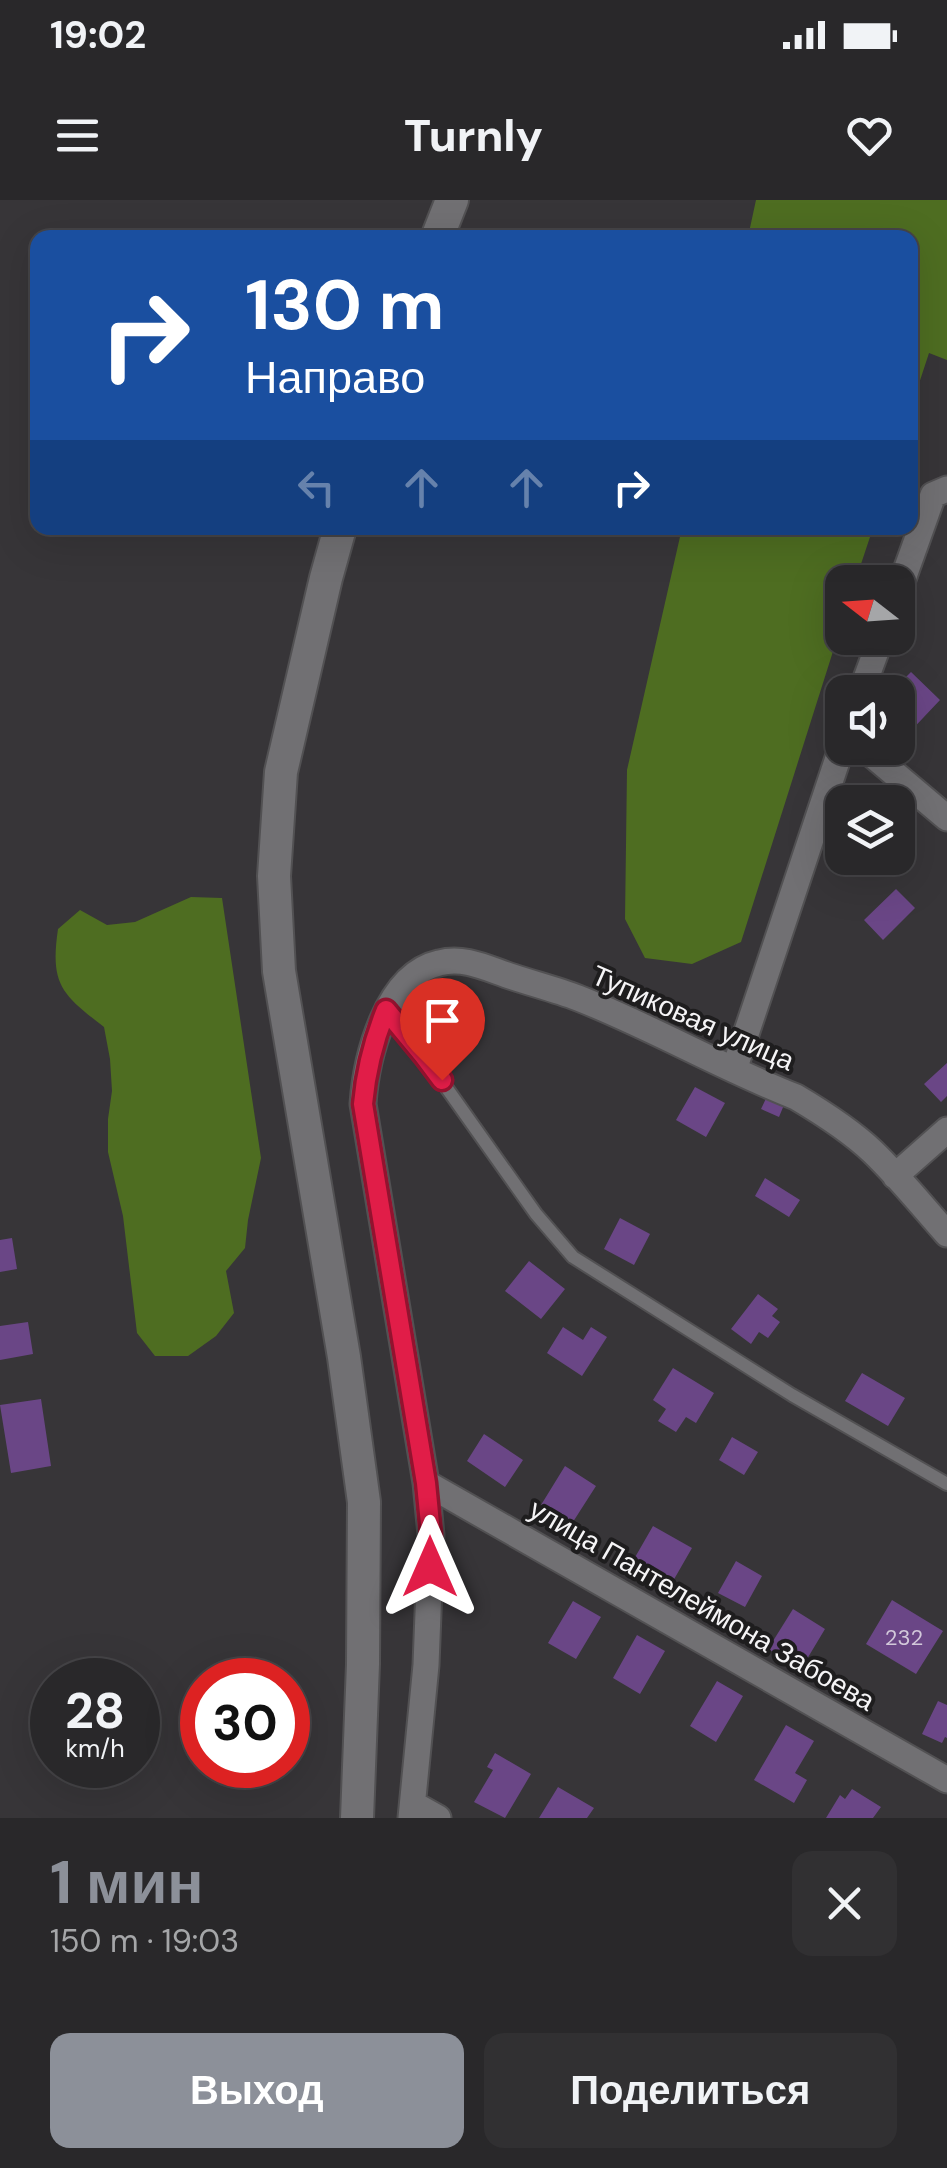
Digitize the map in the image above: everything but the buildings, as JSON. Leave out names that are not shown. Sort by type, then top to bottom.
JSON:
[{"type":"street","points":[[440,230],[452,200]]},
{"type":"street","points":[[908,565],[934,495],[947,489]]},
{"type":"street","points":[[338,535],[281,772],[274,876],[279,971],[344,1358],[364,1502],[357,1818]]},
{"type":"street","points":[[734,1070],[836,765]]},
{"type":"street","points":[[884,765],[947,818]]},
{"type":"street","name":"Тупиковая улица","points":[[386,1010],[415,976],[435,963],[462,960],[578,998],[816,1109],[872,1152],[947,1234]]},
{"type":"street","points":[[386,1010],[370,1053],[363,1104],[426,1483],[431,1534],[426,1666],[412,1811],[438,1818]]},
{"type":"street","points":[[895,1176],[947,1130]]},
{"type":"street","name":"улица Пантелеймона Забоева","points":[[426,1483],[947,1780]]},
{"type":"lane","points":[[386,1010],[424,1056],[536,1214],[573,1257],[792,1395],[947,1484]]},
{"type":"green space","points":[[756,200],[947,200],[947,360],[929,353],[918,387],[918,230],[750,230]]},
{"type":"green space","points":[[680,535],[871,535],[861,565],[825,565],[825,655],[832,655],[741,942],[692,964],[645,958],[625,919],[627,770]]},
{"type":"green space","points":[[191,897],[222,898],[261,1158],[245,1248],[226,1271],[234,1313],[216,1336],[188,1356],[155,1356],[137,1333],[123,1216],[108,1152],[112,1091],[104,1027],[68,996],[58,975],[56,948],[58,929],[80,910],[107,925],[135,922]]},
{"type":"route","points":[[430,1567],[426,1483],[363,1104],[370,1053],[386,1010],[442,1080]]}]
